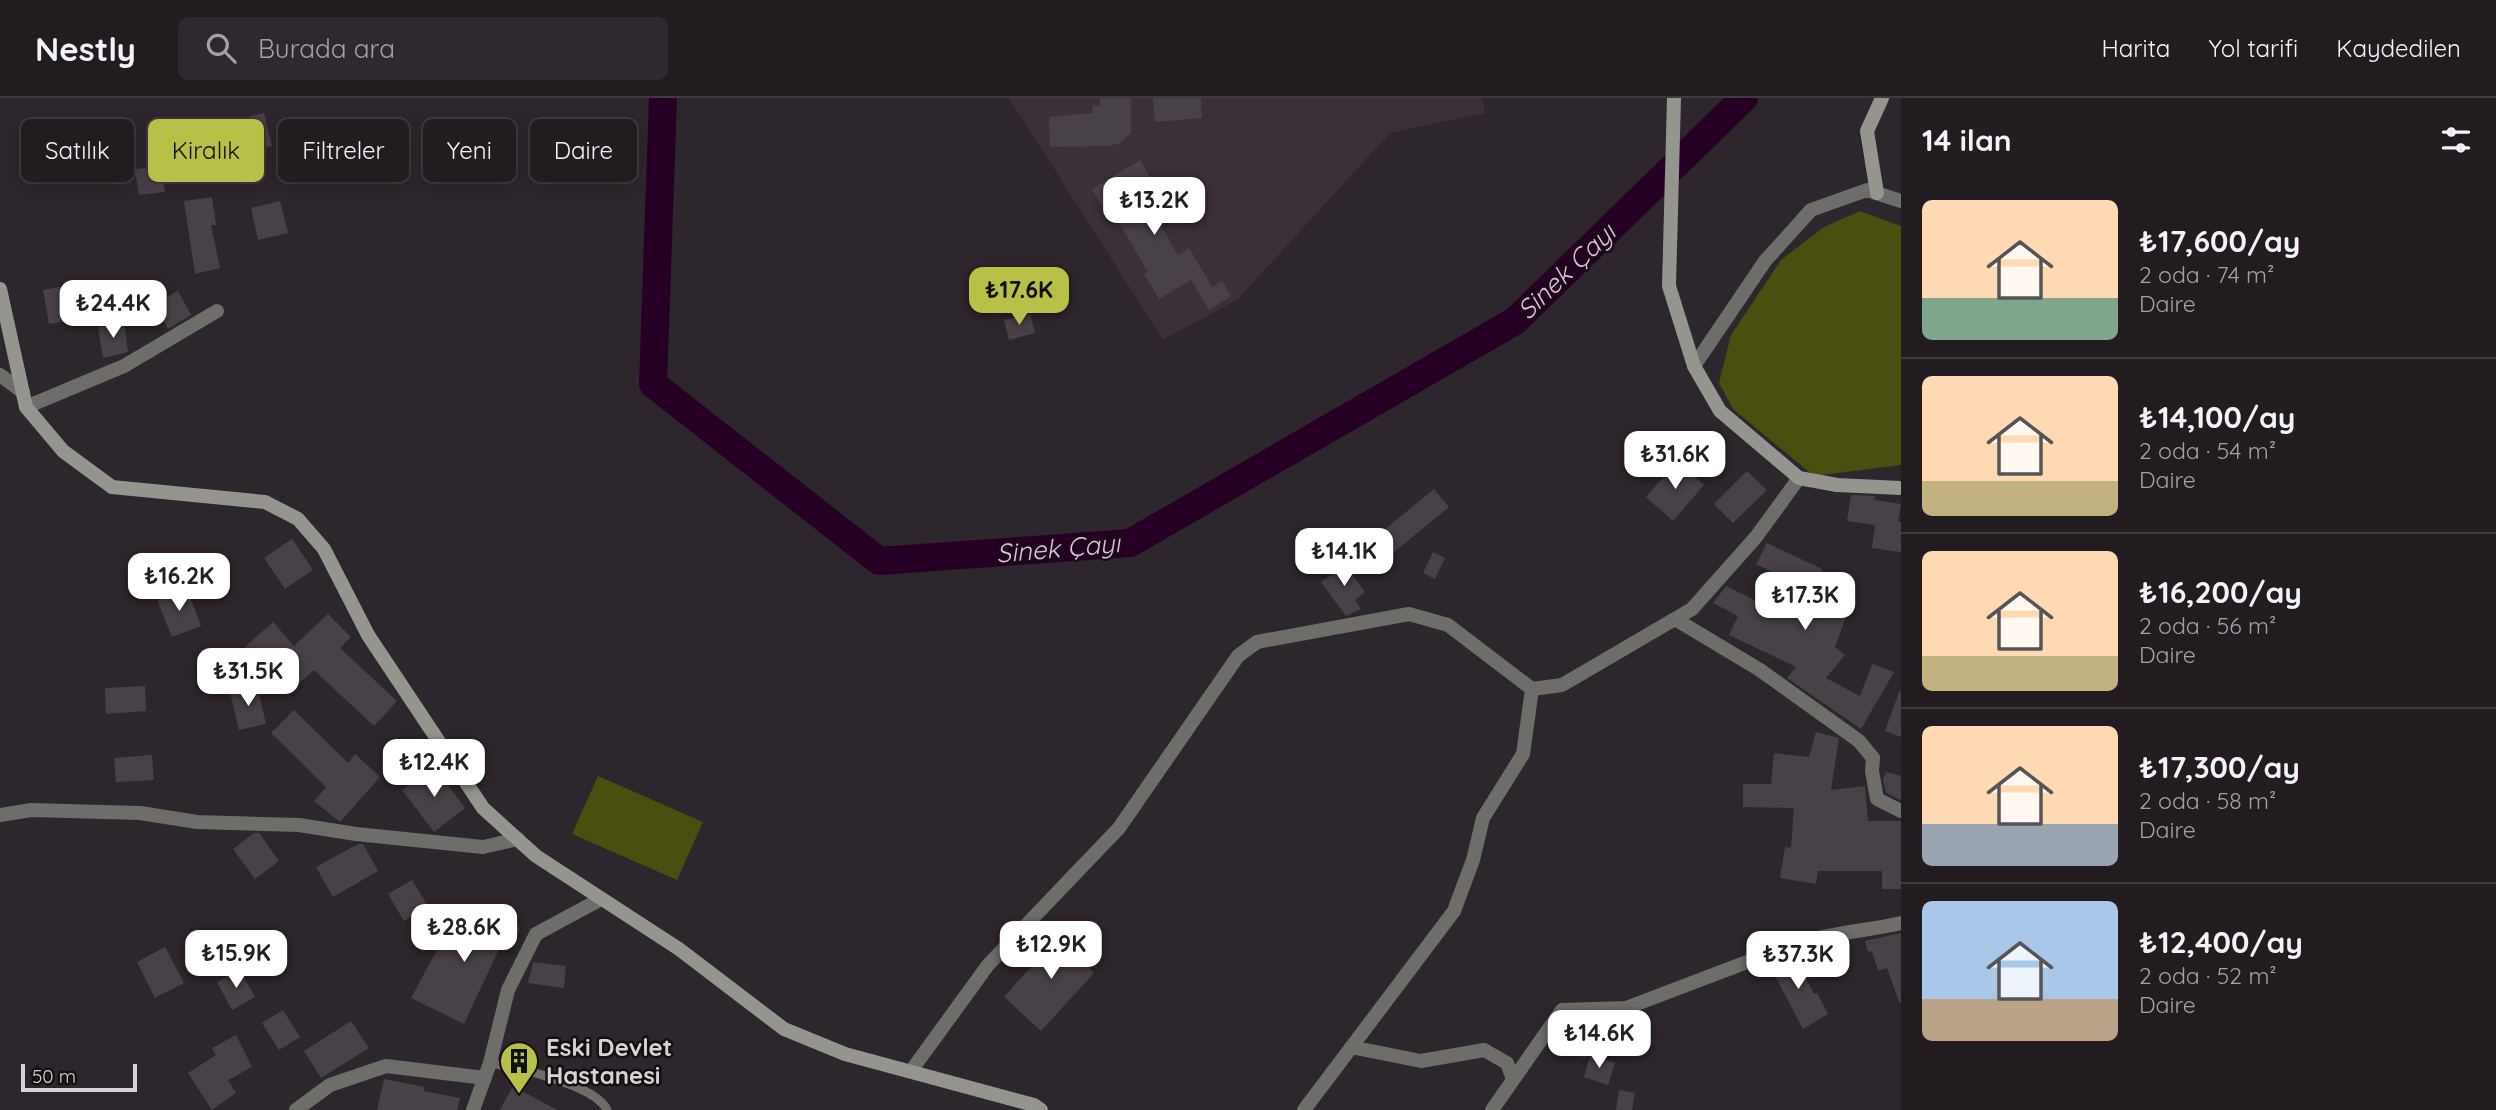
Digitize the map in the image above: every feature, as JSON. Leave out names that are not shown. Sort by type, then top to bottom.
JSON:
[{"type":"street","points":[[1674,98],[1669,286],[1693,366],[1720,411],[1799,478],[1837,485],[1901,488]]},
{"type":"street","points":[[1877,193],[1867,131],[1882,98]]},
{"type":"street","points":[[1693,366],[1765,261],[1811,210],[1867,190],[1901,201]]},
{"type":"street","points":[[0,289],[26,407],[63,451],[113,487],[265,502],[298,519],[324,549],[368,635],[483,808],[536,856],[679,949],[784,1029],[845,1054],[1034,1105],[1041,1110]]},
{"type":"street","points":[[26,407],[124,366],[217,311]]},
{"type":"street","points":[[0,375],[23,392]]},
{"type":"street","points":[[911,1072],[988,965],[1119,828],[1238,656],[1257,642],[1409,614],[1448,625],[1532,690],[1562,685],[1692,609],[1756,537],[1799,478]]},
{"type":"street","points":[[1675,619],[1760,670],[1859,741],[1872,758],[1877,799],[1901,811]]},
{"type":"street","points":[[1304,1110],[1454,911],[1474,860],[1483,818],[1522,754],[1532,690]]},
{"type":"street","points":[[0,815],[31,810],[140,813],[197,822],[299,825],[356,834],[483,847],[518,839]]},
{"type":"street","points":[[473,1110],[490,1063],[508,990],[536,934],[601,899]]},
{"type":"street","points":[[1492,1110],[1562,1010],[1626,1007],[1797,943],[1824,935],[1866,932],[1901,923]]},
{"type":"street","points":[[1350,1047],[1420,1061],[1484,1050],[1507,1063],[1513,1079]]},
{"type":"street","points":[[296,1110],[330,1085],[386,1066],[485,1078]]},
{"type":"lane","points":[[490,1063],[515,1067],[592,1094],[607,1110]]},
{"type":"shaded area","points":[[1009,98],[1482,98],[1485,113],[1390,133],[1238,299],[1163,340]]},
{"type":"green space","points":[[1860,211],[1901,226],[1901,465],[1814,476],[1733,409],[1719,383],[1731,335],[1781,260],[1824,227]]},
{"type":"green space","points":[[598,776],[703,822],[677,880],[572,834]]},
{"type":"building","points":[[1100,98],[1131,98],[1131,133],[1120,143],[1108,146],[1050,147],[1049,117],[1092,113],[1093,105],[1100,106]]},
{"type":"building","points":[[1153,98],[1201,98],[1202,118],[1155,122]]},
{"type":"building","points":[[264,113],[272,146],[264,148],[264,119],[240,119]]},
{"type":"building","points":[[1140,160],[1155,186],[1142,194],[1178,255],[1189,248],[1212,287],[1222,281],[1231,296],[1209,310],[1191,280],[1159,299],[1144,274],[1148,272],[1112,211],[1107,214],[1092,189]]},
{"type":"building","points":[[148,168],[148,182],[164,182],[165,192],[139,195],[135,169]]},
{"type":"building","points":[[212,197],[216,225],[211,225],[220,268],[195,274],[184,201]]},
{"type":"building","points":[[280,201],[288,233],[258,240],[251,208]]},
{"type":"building","points":[[69,285],[75,320],[49,324],[43,290]]},
{"type":"building","points":[[178,291],[191,315],[168,329],[155,303]]},
{"type":"building","points":[[1030,314],[1035,333],[1009,340],[1004,320]]},
{"type":"building","points":[[124,323],[128,352],[103,358],[98,327]]},
{"type":"building","points":[[1677,461],[1704,485],[1673,521],[1646,497]]},
{"type":"building","points":[[1747,471],[1767,490],[1733,523],[1714,504]]},
{"type":"building","points":[[1434,489],[1449,507],[1387,558],[1372,540]]},
{"type":"building","points":[[1851,495],[1875,496],[1875,500],[1901,504],[1898,521],[1901,522],[1901,552],[1872,548],[1875,525],[1847,521]]},
{"type":"building","points":[[292,539],[313,570],[285,589],[264,558]]},
{"type":"building","points":[[1767,543],[1822,569],[1821,571],[1850,582],[1841,606],[1849,609],[1835,647],[1845,655],[1826,678],[1860,696],[1872,664],[1894,672],[1861,729],[1787,678],[1796,667],[1729,635],[1738,616],[1713,603],[1726,586],[1776,611],[1792,582],[1756,564]]},
{"type":"building","points":[[1433,552],[1445,558],[1435,579],[1423,573]]},
{"type":"building","points":[[1341,559],[1365,592],[1355,600],[1361,609],[1346,616],[1321,582],[1334,573],[1330,568]]},
{"type":"building","points":[[187,589],[201,626],[172,637],[157,600]]},
{"type":"building","points":[[328,614],[351,637],[340,648],[397,701],[374,726],[314,670],[287,694],[245,647],[273,622],[294,646]]},
{"type":"building","points":[[257,685],[266,724],[239,730],[230,692]]},
{"type":"building","points":[[145,686],[146,711],[106,714],[105,688]]},
{"type":"building","points":[[1901,692],[1901,737],[1885,731]]},
{"type":"building","points":[[294,710],[348,763],[355,754],[380,777],[340,822],[314,801],[326,787],[271,733]]},
{"type":"building","points":[[1816,732],[1839,738],[1831,790],[1865,786],[1868,821],[1901,821],[1901,889],[1882,889],[1882,871],[1818,871],[1816,884],[1780,878],[1785,847],[1791,848],[1794,808],[1743,807],[1743,784],[1771,784],[1774,753],[1809,757]]},
{"type":"building","points":[[152,755],[154,780],[116,782],[114,758]]},
{"type":"building","points":[[434,766],[465,808],[434,832],[402,790]]},
{"type":"building","points":[[1886,772],[1901,776],[1901,800],[1886,793],[1883,780]]},
{"type":"building","points":[[254,833],[259,833],[279,861],[255,879],[233,849]]},
{"type":"building","points":[[358,844],[363,844],[378,871],[333,897],[316,867]]},
{"type":"building","points":[[412,880],[428,906],[404,921],[388,894]]},
{"type":"building","points":[[475,904],[520,928],[507,951],[500,947],[464,1024],[411,998],[450,926],[460,931]]},
{"type":"building","points":[[1064,930],[1084,947],[1079,952],[1091,963],[1088,967],[1094,973],[1041,1031],[1004,997]]},
{"type":"building","points":[[1901,933],[1899,1002],[1887,968],[1878,971],[1872,951],[1868,952],[1865,941]]},
{"type":"building","points":[[165,947],[184,983],[155,998],[137,962]]},
{"type":"building","points":[[1794,954],[1814,994],[1817,993],[1828,1014],[1803,1029],[1769,964]]},
{"type":"building","points":[[533,962],[566,966],[564,988],[528,983]]},
{"type":"building","points":[[239,969],[255,997],[232,1010],[217,982]]},
{"type":"building","points":[[283,1010],[300,1037],[279,1050],[262,1023]]},
{"type":"building","points":[[351,1021],[369,1048],[321,1078],[304,1051]]},
{"type":"building","points":[[1568,1031],[1592,1039],[1586,1058],[1562,1050]]},
{"type":"building","points":[[236,1035],[252,1067],[228,1080],[236,1093],[212,1110],[188,1073],[216,1055],[212,1048]]},
{"type":"building","points":[[1590,1055],[1615,1063],[1608,1085],[1584,1077]]},
{"type":"building","points":[[384,1079],[425,1087],[424,1091],[460,1098],[457,1110],[377,1110]]},
{"type":"building","name":"Eski Devlet Hastanesi","points":[[513,1086],[557,1110],[500,1110]]},
{"type":"building","points":[[1619,1090],[1635,1093],[1632,1110],[1616,1110]]},
{"type":"waterway","name":"Sinek Çayı","points":[[663,98],[653,384],[879,561],[1130,543],[1515,321],[1744,98]]},
{"type":"place","name":"Eski Devlet Hastanesi","points":[[519,1095]]}]
